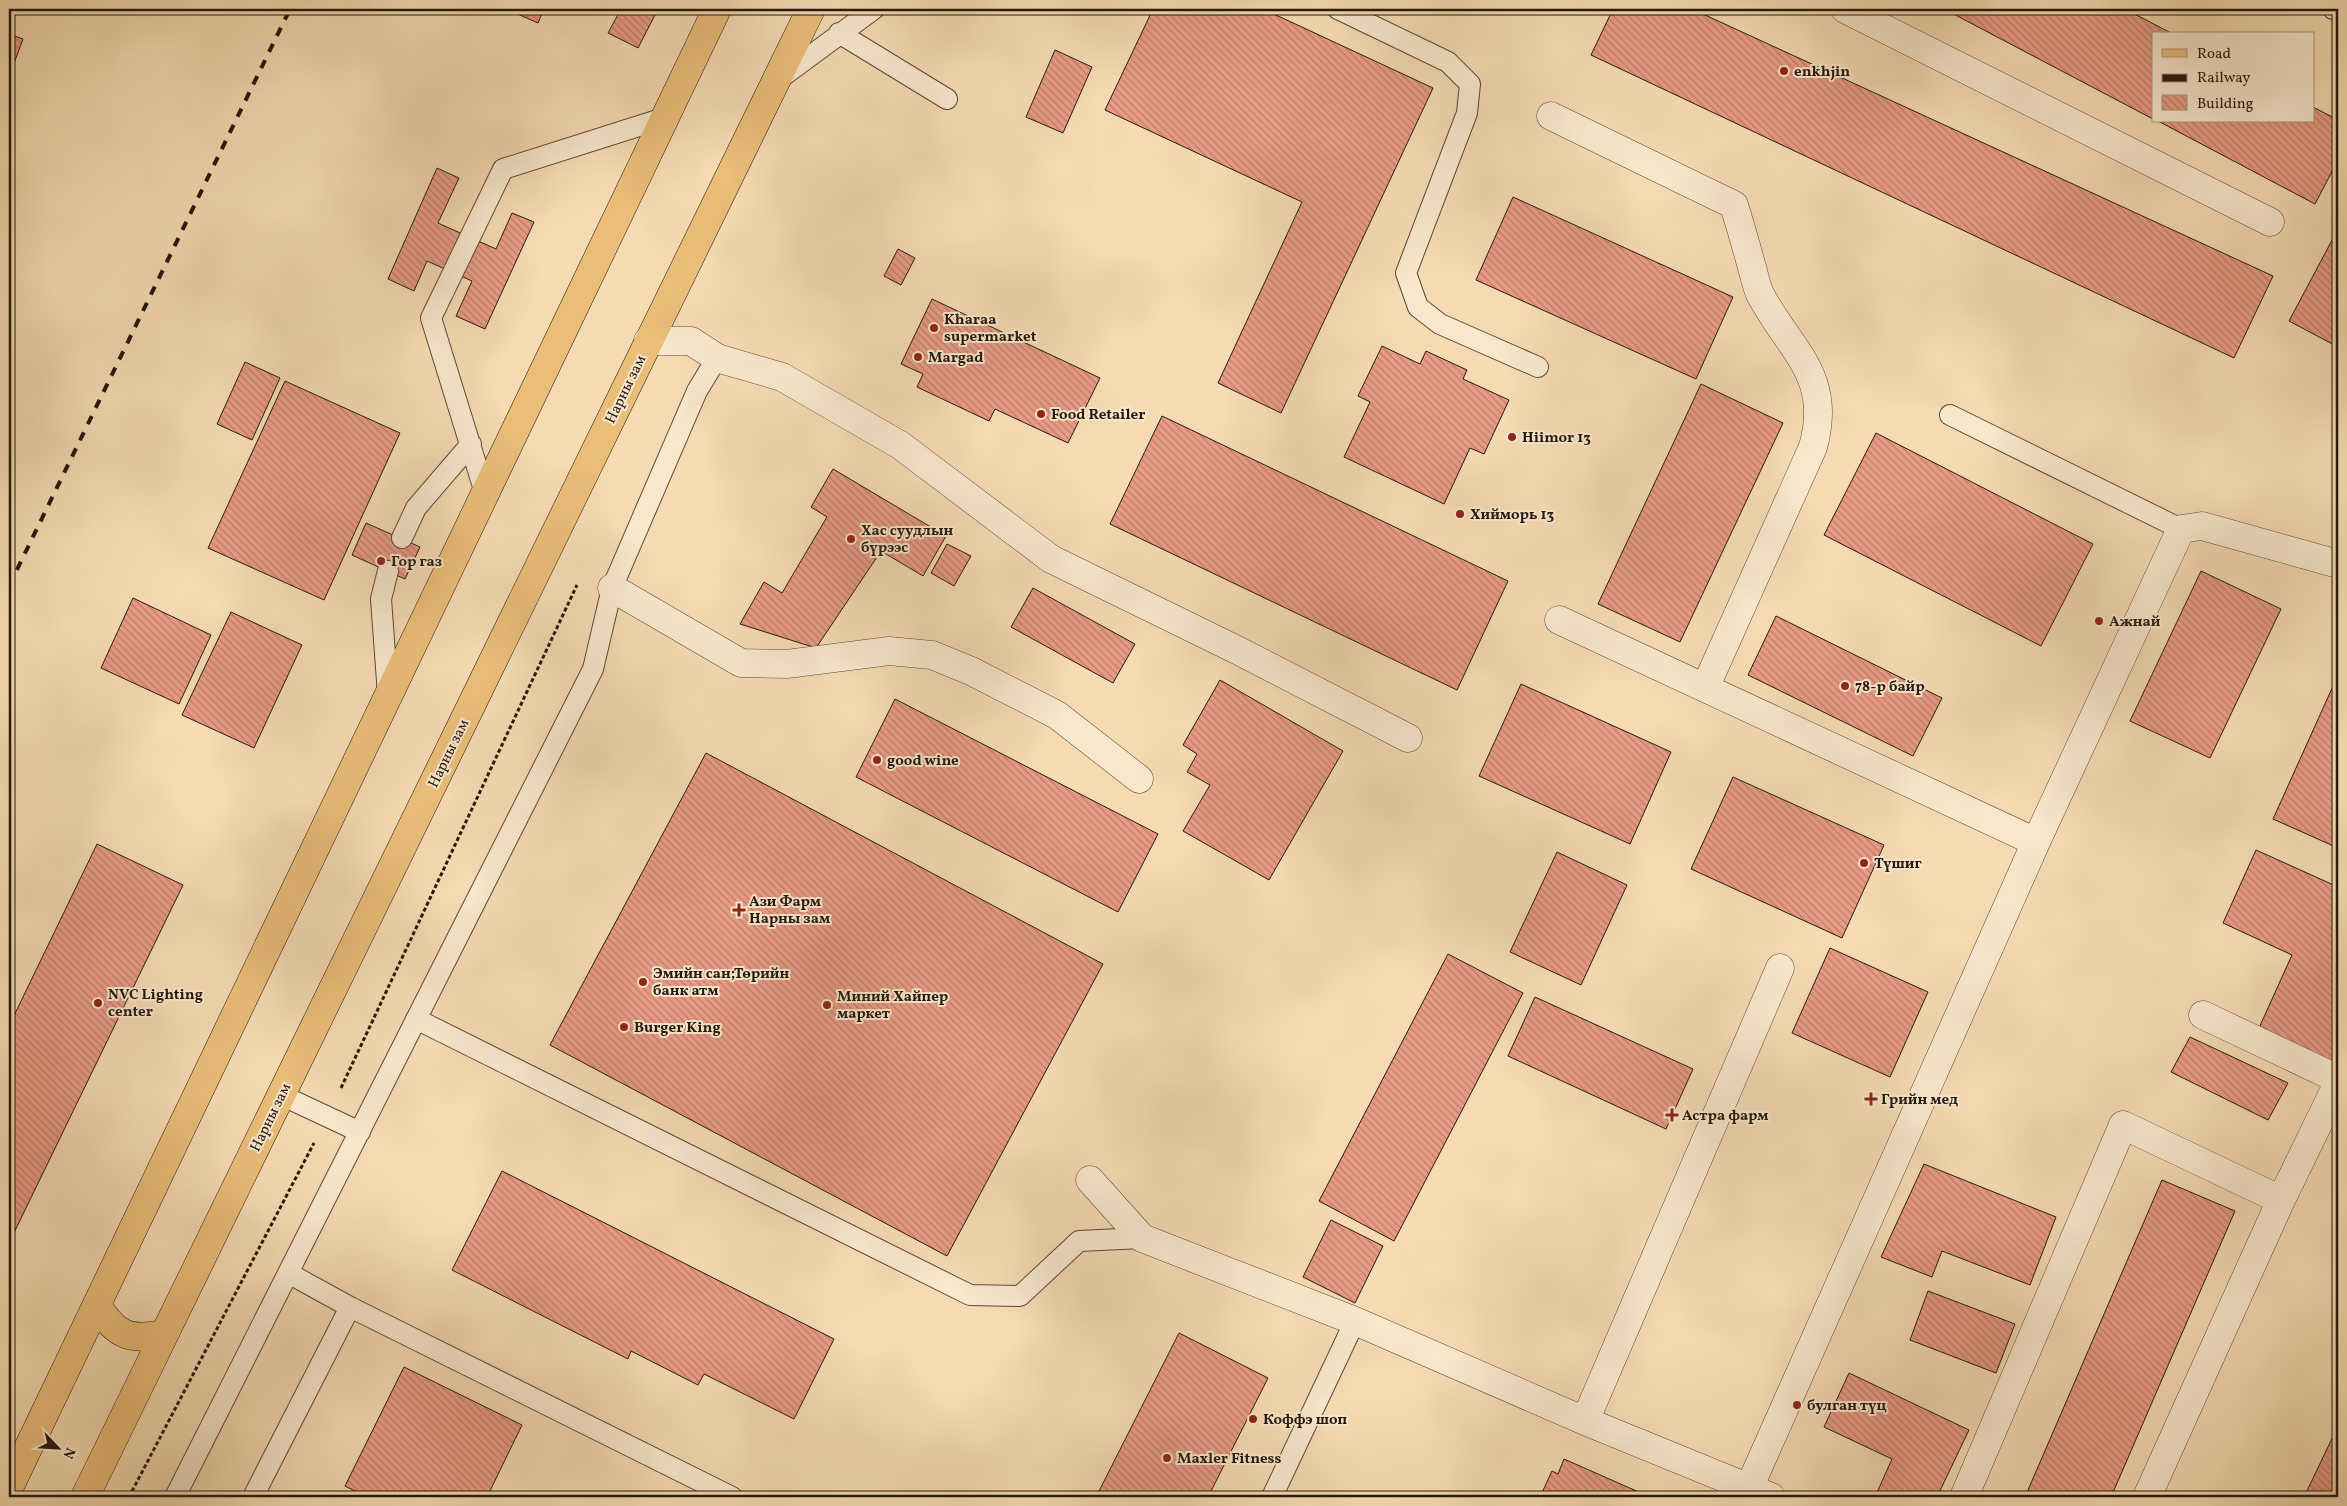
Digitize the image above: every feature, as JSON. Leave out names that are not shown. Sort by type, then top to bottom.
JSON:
[{"type":"main road","points":[[9,1488],[717,9]]},
{"type":"main road","name":"Нарны зам","points":[[85,1497],[811,9]]},
{"type":"main road","points":[[97,1306],[107,1320],[125,1335],[143,1338],[163,1334]]},
{"type":"street","points":[[1845,9],[2270,222]]},
{"type":"street","points":[[1551,116],[1734,205],[1760,293],[1807,365],[1815,385],[1819,405],[1818,426],[1813,447],[1705,688]]},
{"type":"street","points":[[648,341],[691,341],[717,358],[782,378],[900,445],[1051,559],[1237,650],[1408,738]]},
{"type":"street","points":[[1090,1180],[1142,1238],[1355,1321],[1585,1421],[1760,1493],[2036,842],[2181,529],[2202,526],[2338,564]]},
{"type":"street","points":[[612,588],[741,663],[786,664],[889,651],[932,655],[971,671],[1057,715],[1139,779]]},
{"type":"street","points":[[1559,620],[2036,842]]},
{"type":"street","points":[[1585,1421],[1780,968]]},
{"type":"street","points":[[2203,1015],[2338,1079]]},
{"type":"street","points":[[2146,1497],[2281,1200],[2338,1084]]},
{"type":"street","points":[[1964,1497],[2123,1126],[2281,1200]]},
{"type":"lane","points":[[776,81],[874,9]]},
{"type":"lane","points":[[1338,9],[1448,62],[1470,84],[1467,113],[1406,273],[1418,308],[1440,324],[1538,367]]},
{"type":"lane","points":[[839,33],[947,99]]},
{"type":"lane","points":[[485,493],[431,318],[503,169],[664,118]]},
{"type":"lane","points":[[175,1497],[290,1274],[416,1018],[593,669],[612,588],[697,391],[717,358]]},
{"type":"lane","points":[[1950,415],[2181,529]]},
{"type":"lane","points":[[402,538],[416,508],[470,444]]},
{"type":"lane","points":[[388,571],[381,598],[388,695]]},
{"type":"lane","points":[[416,1018],[970,1296],[1020,1296],[1079,1242],[1142,1238]]},
{"type":"lane","points":[[281,1095],[360,1132]]},
{"type":"lane","points":[[290,1274],[350,1306],[732,1497]]},
{"type":"lane","points":[[253,1497],[350,1306]]},
{"type":"lane","points":[[1272,1497],[1355,1321]]},
{"type":"path","points":[[129,1497],[328,1117],[581,576]]},
{"type":"building","points":[[506,9],[544,9],[538,23]]},
{"type":"building","points":[[621,9],[658,9],[638,48],[608,33]]},
{"type":"building","points":[[1153,9],[1263,9],[1433,88],[1281,413],[1218,383],[1302,202],[1105,110]]},
{"type":"building","points":[[1613,9],[1692,9],[2273,276],[2234,358],[1591,55]]},
{"type":"building","points":[[1944,9],[2125,9],[2169,32],[2152,32],[2152,118]]},
{"type":"building","points":[[9,34],[23,39],[9,77]]},
{"type":"building","points":[[1055,50],[1092,67],[1063,133],[1026,117]]},
{"type":"building","points":[[2314,108],[2338,120],[2338,160],[2315,204],[2160,122],[2314,122]]},
{"type":"building","points":[[437,168],[459,178],[438,223],[496,249],[512,213],[534,222],[485,329],[456,316],[472,281],[427,261],[414,291],[388,279]]},
{"type":"building","points":[[1513,197],[1733,297],[1696,379],[1476,280]]},
{"type":"building","points":[[2338,229],[2338,347],[2289,321]]},
{"type":"building","points":[[898,249],[915,258],[901,285],[884,276]]},
{"type":"building","points":[[932,299],[1100,378],[1068,443],[995,409],[989,421],[917,387],[923,374],[901,364]]},
{"type":"building","points":[[1382,346],[1420,364],[1426,351],[1467,370],[1463,379],[1509,400],[1484,454],[1470,448],[1444,504],[1344,457],[1370,402],[1358,396]]},
{"type":"building","points":[[245,362],[280,378],[252,440],[217,424]]},
{"type":"building","points":[[285,381],[400,433],[324,600],[208,548]]},
{"type":"building","points":[[1701,384],[1783,423],[1680,642],[1598,604]]},
{"type":"building","points":[[1162,416],[1508,581],[1457,690],[1110,524]]},
{"type":"building","points":[[1876,433],[2093,544],[2041,646],[1824,535]]},
{"type":"building","name":"Хас суудлын бүрээс","points":[[833,469],[946,536],[923,576],[881,551],[816,648],[740,624],[764,582],[782,593],[827,517],[811,507]]},
{"type":"building","points":[[366,523],[420,547],[405,579],[352,555]]},
{"type":"building","points":[[947,544],[971,556],[954,586],[931,573]]},
{"type":"building","points":[[2201,571],[2281,609],[2210,758],[2130,721]]},
{"type":"building","points":[[1033,588],[1135,644],[1113,683],[1011,627]]},
{"type":"building","points":[[133,598],[211,635],[179,704],[101,668]]},
{"type":"building","points":[[231,612],[302,645],[254,748],[182,715]]},
{"type":"building","name":"78-р байр","points":[[1776,616],[1942,698],[1913,756],[1748,675]]},
{"type":"building","points":[[2338,675],[2338,848],[2273,819]]},
{"type":"building","points":[[1220,680],[1343,751],[1269,880],[1183,831],[1210,785],[1187,772],[1197,754],[1183,745]]},
{"type":"building","points":[[1521,684],[1671,752],[1630,844],[1479,776]]},
{"type":"building","points":[[895,699],[1158,834],[1118,912],[856,777]]},
{"type":"building","name":"Миний Хайпер маркет","points":[[706,753],[1103,964],[947,1256],[550,1045]]},
{"type":"building","points":[[1733,777],[1884,845],[1842,938],[1691,869]]},
{"type":"building","points":[[97,844],[183,885],[9,1243],[9,1026]]},
{"type":"building","points":[[2256,850],[2338,887],[2338,1052],[2334,1062],[2259,1028],[2292,955],[2223,923]]},
{"type":"building","points":[[1557,852],[1627,885],[1581,985],[1510,952]]},
{"type":"building","points":[[1830,948],[1928,992],[1890,1077],[1792,1033]]},
{"type":"building","points":[[1448,954],[1523,993],[1394,1241],[1319,1201]]},
{"type":"building","points":[[1535,997],[1693,1069],[1666,1129],[1508,1056]]},
{"type":"building","points":[[2190,1037],[2288,1083],[2268,1120],[2171,1072]]},
{"type":"building","points":[[1924,1164],[2056,1217],[2030,1285],[1942,1251],[1932,1277],[1881,1257]]},
{"type":"building","points":[[502,1171],[834,1339],[794,1419],[704,1374],[698,1385],[631,1351],[628,1359],[452,1270]]},
{"type":"building","points":[[2162,1180],[2235,1211],[2111,1497],[2025,1497]]},
{"type":"building","points":[[1331,1220],[1383,1246],[1355,1303],[1303,1277]]},
{"type":"building","points":[[1928,1291],[2015,1324],[1996,1373],[1910,1340]]},
{"type":"building","points":[[1179,1333],[1268,1378],[1208,1497],[1096,1497]]},
{"type":"building","points":[[404,1367],[522,1425],[487,1497],[367,1497],[345,1486]]},
{"type":"building","points":[[1849,1373],[1969,1430],[1937,1497],[1875,1497],[1892,1459],[1824,1427]]},
{"type":"building","points":[[2338,1426],[2338,1497],[2304,1497]]},
{"type":"building","points":[[1564,1459],[1650,1497],[1540,1497],[1552,1471],[1558,1474]]},
{"type":"railway","points":[[9,586],[290,9]]},
{"type":"place","name":"enkhjin","points":[[1784,71]]},
{"type":"place","name":"Kharaa supermarket","points":[[934,328]]},
{"type":"place","name":"Margad","points":[[918,357]]},
{"type":"place","name":"Food Retailer","points":[[1041,414]]},
{"type":"place","name":"Hiimor 13","points":[[1512,437]]},
{"type":"place","name":"Хийморь 13","points":[[1460,514]]},
{"type":"place","name":"Хас суудлын бүрээс","points":[[851,539]]},
{"type":"place","name":"Гор газ","points":[[381,561]]},
{"type":"place","name":"Ажнай","points":[[2099,621]]},
{"type":"place","name":"78-р байр","points":[[1845,686]]},
{"type":"place","name":"good wine","points":[[877,760]]},
{"type":"place","name":"Түшиг","points":[[1864,863]]},
{"type":"place","name":"Ази Фарм Нарны зам","points":[[739,910]]},
{"type":"place","name":"Эмийн сан;Төрийн банк атм","points":[[643,982]]},
{"type":"place","name":"NVC Lighting center","points":[[98,1003]]},
{"type":"place","name":"Миний Хайпер маркет","points":[[827,1005]]},
{"type":"place","name":"Burger King","points":[[624,1027]]},
{"type":"place","name":"Грийн мед","points":[[1871,1099]]},
{"type":"place","name":"Астра фарм","points":[[1672,1115]]},
{"type":"place","name":"булган түц","points":[[1797,1405]]},
{"type":"place","name":"Коффэ шоп","points":[[1253,1419]]},
{"type":"place","name":"Maxler Fitness","points":[[1167,1458]]}]
